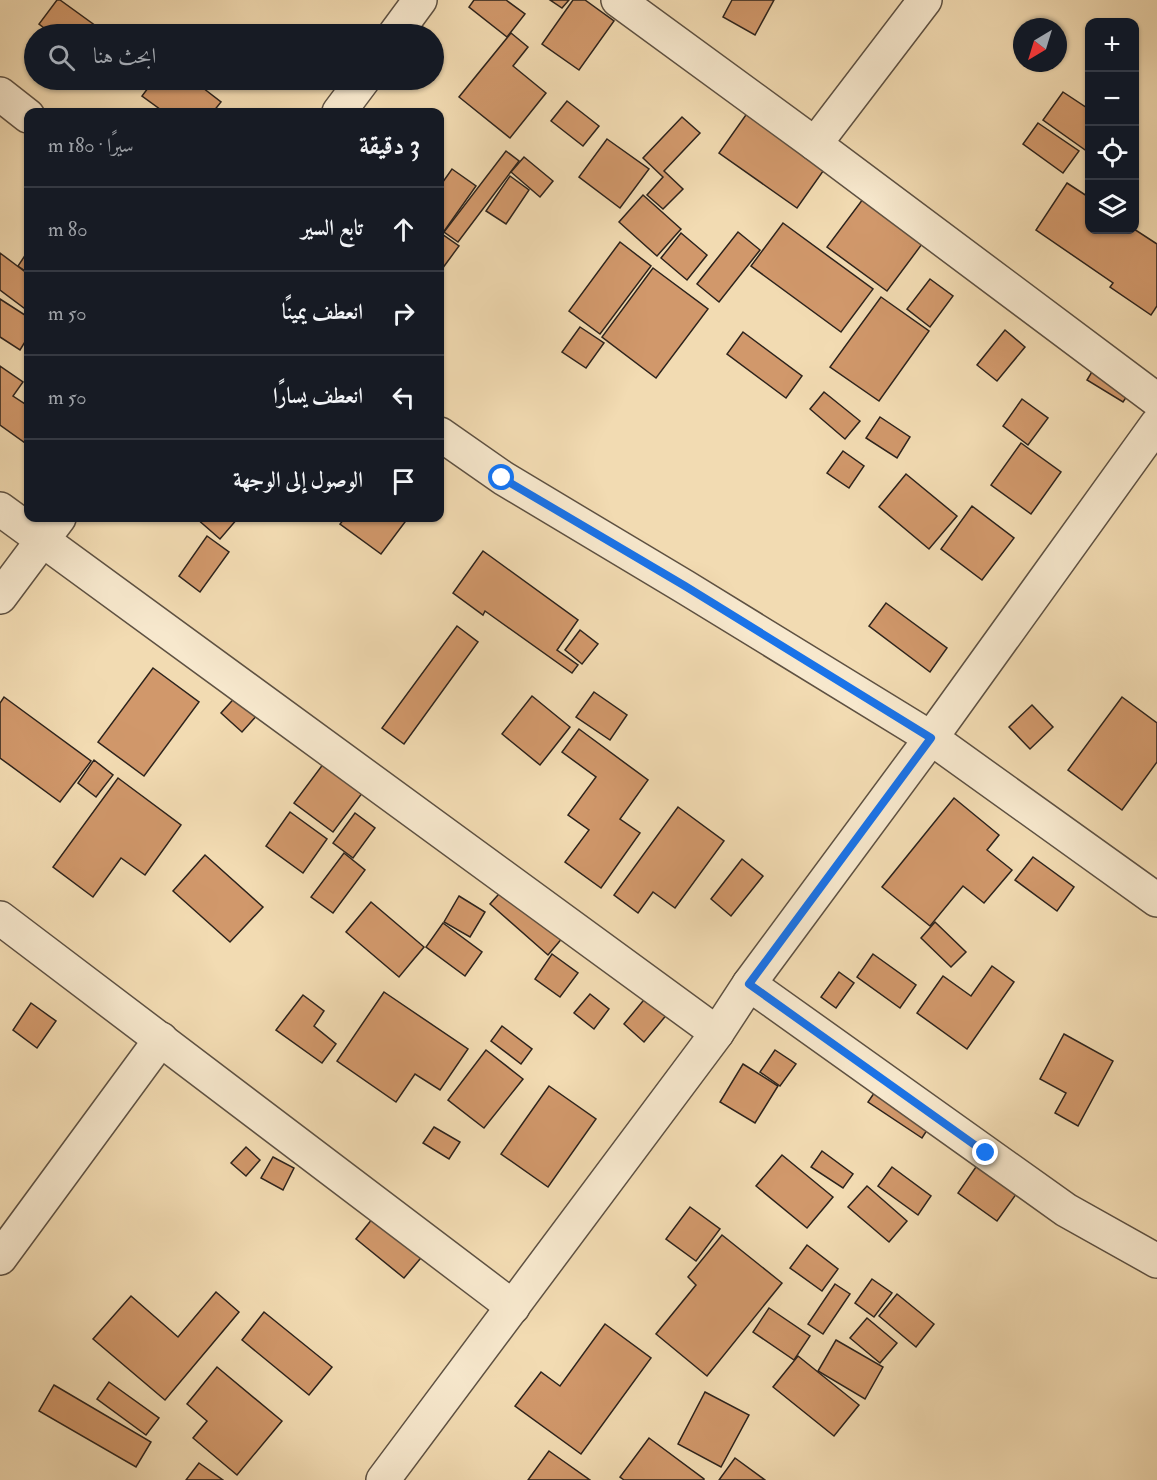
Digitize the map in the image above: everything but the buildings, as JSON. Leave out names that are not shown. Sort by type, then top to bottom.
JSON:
[{"type":"street","points":[[402,24],[420,0]]},
{"type":"street","points":[[618,0],[1157,400]]},
{"type":"street","points":[[815,144],[925,0]]},
{"type":"street","points":[[342,108],[356,90]]},
{"type":"street","points":[[0,93],[24,113]]},
{"type":"street","points":[[383,1480],[717,1034],[749,984],[931,738],[1157,424]]},
{"type":"street","points":[[444,437],[502,478],[685,586],[931,738],[1157,900]]},
{"type":"street","points":[[0,509],[24,518]]},
{"type":"street","points":[[33,522],[51,529],[717,1034]]},
{"type":"street","points":[[0,597],[51,529]]},
{"type":"street","points":[[0,918],[513,1307]]},
{"type":"street","points":[[749,984],[1066,1210],[1157,1261]]},
{"type":"street","points":[[0,1258],[161,1040]]},
{"type":"route","points":[[502,478],[685,586],[931,738],[749,984],[986,1153]]}]
